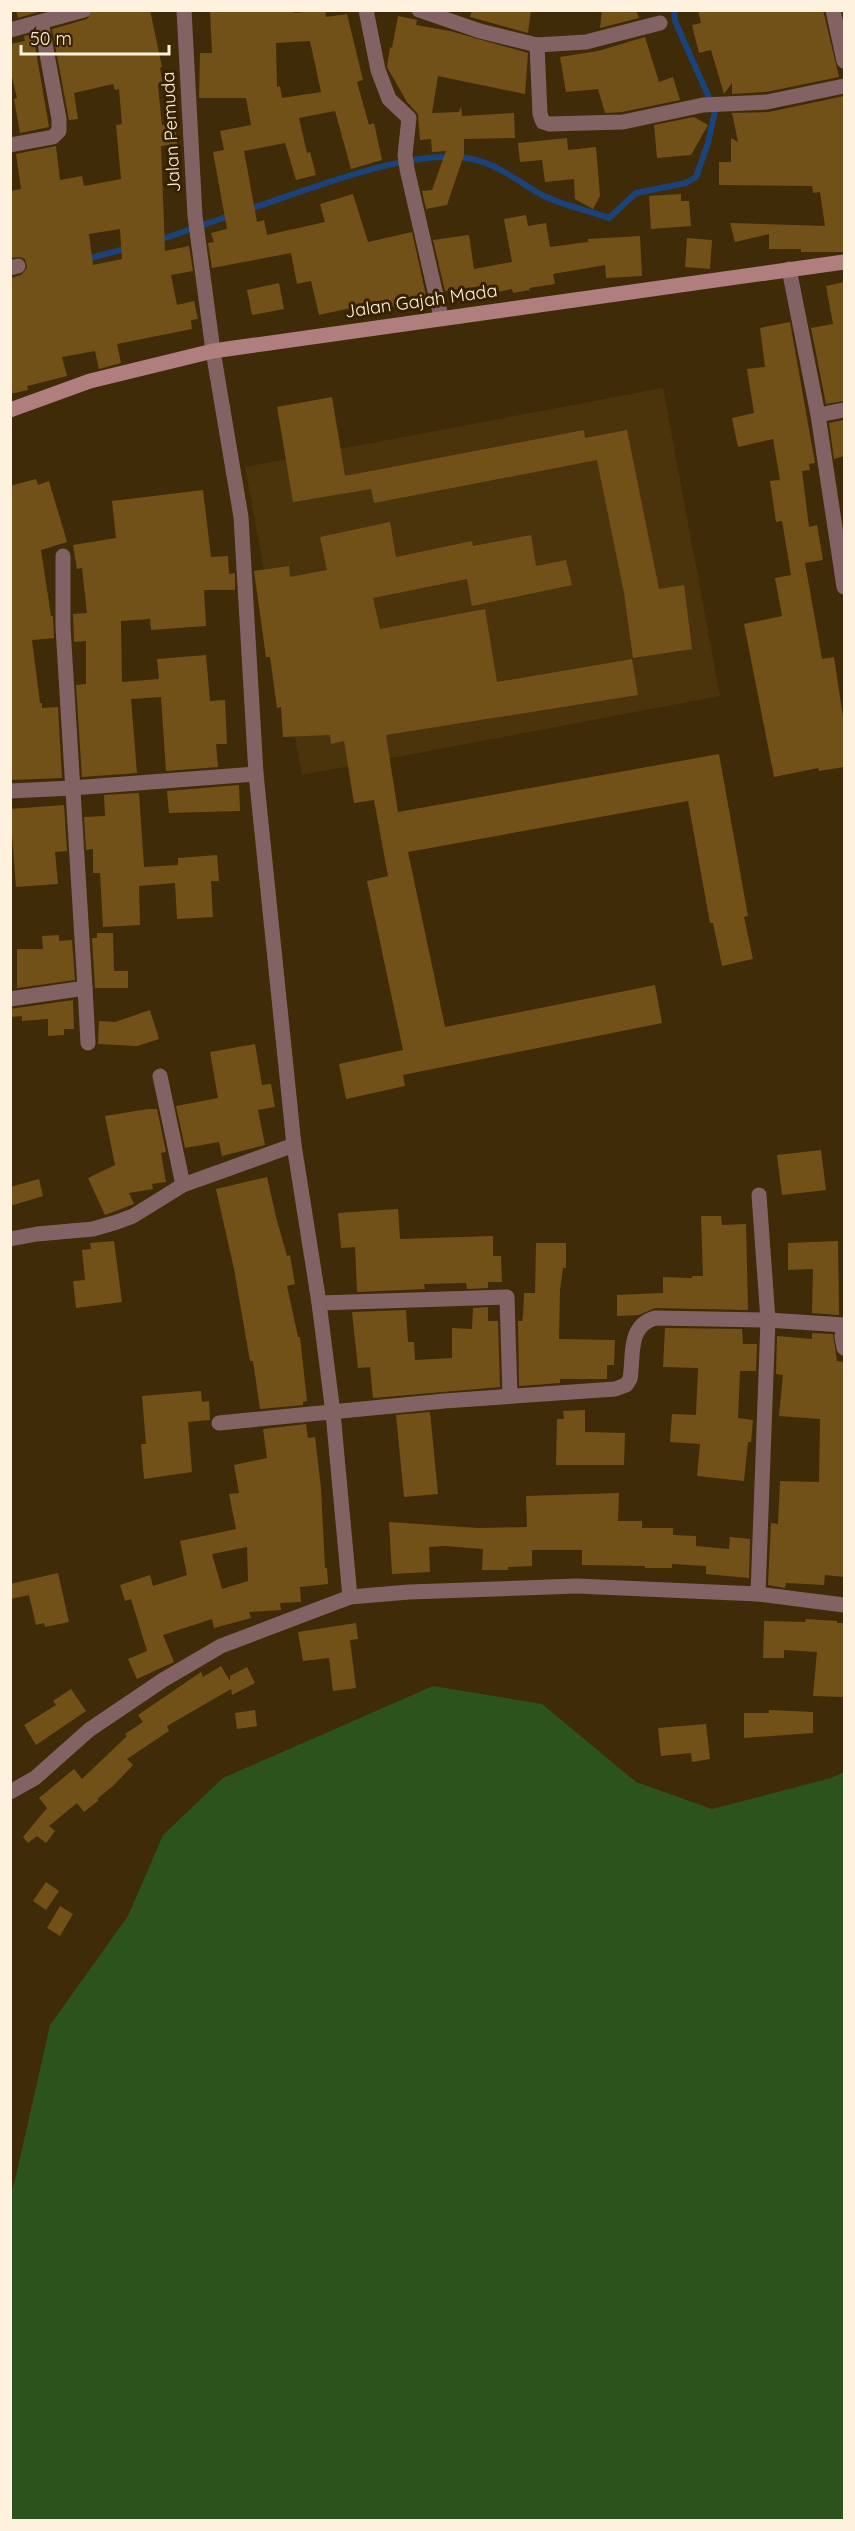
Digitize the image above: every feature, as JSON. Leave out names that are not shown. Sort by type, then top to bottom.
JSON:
[{"type":"main road","name":"Jalan Gajah Mada","points":[[10,410],[90,381],[213,351],[844,262]]},
{"type":"street","points":[[11,26],[41,22],[84,10]]},
{"type":"street","name":"Jalan Pemuda","points":[[184,10],[195,216],[213,351],[241,517],[256,774],[294,1145],[319,1303],[333,1413],[350,1598]]},
{"type":"street","points":[[366,10],[378,70],[389,99],[409,118],[406,160],[441,318]]},
{"type":"street","points":[[419,10],[480,31],[537,45],[586,42],[660,23]]},
{"type":"street","points":[[833,10],[844,61]]},
{"type":"street","points":[[10,145],[53,137],[59,131],[59,119],[41,22]]},
{"type":"street","points":[[537,45],[540,114],[543,122],[549,124],[623,122],[703,105],[767,102],[844,86]]},
{"type":"street","points":[[789,268],[818,415],[844,587]]},
{"type":"street","points":[[818,415],[844,410]]},
{"type":"street","points":[[63,556],[63,627],[88,1043]]},
{"type":"street","points":[[10,790],[72,788],[256,774]]},
{"type":"street","points":[[10,999],[86,988]]},
{"type":"street","points":[[160,1076],[183,1185]]},
{"type":"street","points":[[10,1239],[93,1229],[117,1222],[133,1216],[183,1185],[294,1145]]},
{"type":"street","points":[[758,1594],[768,1320],[759,1195]]},
{"type":"street","points":[[319,1303],[507,1297],[510,1396]]},
{"type":"street","points":[[219,1423],[510,1396],[615,1389],[626,1385],[630,1379],[635,1333],[645,1321],[655,1318],[768,1320],[844,1325],[842,1337],[844,1348]]},
{"type":"street","points":[[10,1792],[35,1778],[89,1730],[163,1680],[221,1646],[350,1598],[409,1592],[577,1586],[758,1594],[844,1605]]},
{"type":"shaded area","points":[[663,388],[720,696],[302,775],[245,467]]},
{"type":"green space","points":[[433,1686],[542,1704],[636,1782],[712,1809],[831,1778],[844,1772],[844,2520],[11,2520],[11,2192],[50,2025],[128,1916],[163,1835],[223,1778]]},
{"type":"building","points":[[16,10],[45,10],[18,18]]},
{"type":"building","points":[[93,10],[150,10],[162,67],[160,68],[163,85],[158,86],[162,125],[175,124],[177,144],[161,146],[165,251],[189,246],[193,271],[171,275],[177,305],[194,301],[198,319],[191,320],[192,329],[117,344],[121,363],[99,369],[95,351],[62,357],[67,376],[27,386],[28,390],[10,394],[10,278],[21,275],[27,268],[25,259],[10,258],[10,191],[21,189],[16,154],[56,146],[60,180],[82,176],[84,186],[121,179],[116,125],[122,124],[119,89],[115,90],[113,84],[74,93],[78,119],[69,120],[52,29],[87,19]],"holes":[[[120,229],[122,259],[93,265],[89,234]]]},
{"type":"building","points":[[210,10],[294,10],[294,13],[325,10],[326,17],[347,14],[363,80],[357,82],[369,125],[374,123],[382,160],[351,169],[335,111],[299,118],[307,153],[310,152],[316,175],[296,180],[285,143],[244,151],[257,222],[264,220],[267,235],[325,222],[320,204],[353,194],[368,242],[412,232],[427,300],[356,314],[355,307],[319,315],[311,281],[297,284],[291,253],[212,268],[208,243],[214,242],[211,233],[227,229],[213,152],[224,150],[220,131],[251,125],[246,98],[199,98],[200,53],[212,53]],"holes":[[[310,41],[321,92],[282,98],[280,86],[277,87],[276,43]]]},
{"type":"building","points":[[472,10],[531,10],[528,33],[470,17]]},
{"type":"building","points":[[602,10],[636,10],[639,18],[600,28]]},
{"type":"building","points":[[698,10],[823,10],[839,77],[766,92],[732,94],[732,83],[724,94],[711,50],[699,53],[692,25],[701,23]]},
{"type":"building","points":[[398,16],[417,20],[416,25],[450,31],[528,53],[525,94],[438,76],[432,113],[459,112],[461,106],[462,116],[514,113],[515,138],[464,139],[464,155],[447,205],[426,209],[422,191],[432,190],[446,151],[432,152],[431,139],[420,140],[418,114],[407,102],[387,67]]},
{"type":"building","points":[[33,34],[49,127],[20,133],[14,99],[17,98],[10,69],[10,44],[25,41],[24,36]]},
{"type":"building","points":[[645,37],[659,82],[673,77],[680,100],[622,112],[605,113],[598,89],[566,92],[560,57],[598,51]]},
{"type":"building","points":[[844,96],[844,252],[769,249],[769,234],[735,242],[730,223],[825,226],[820,192],[813,193],[812,186],[719,185],[719,162],[731,162],[731,138],[738,142],[732,113],[769,112]]},
{"type":"building","points":[[694,117],[708,125],[691,155],[657,158],[654,125]]},
{"type":"building","points":[[567,138],[568,150],[596,147],[600,196],[593,209],[575,199],[574,179],[545,182],[542,160],[520,162],[518,143]]},
{"type":"building","points":[[681,194],[681,201],[689,201],[691,226],[651,229],[649,196]]},
{"type":"building","points":[[526,215],[528,226],[546,223],[550,247],[588,242],[588,239],[640,236],[642,276],[606,278],[605,265],[553,274],[555,284],[513,293],[512,289],[483,295],[482,286],[445,291],[433,240],[469,235],[474,269],[512,262],[504,219]]},
{"type":"building","points":[[687,238],[712,240],[710,269],[685,267]]},
{"type":"building","points":[[844,282],[844,401],[826,404],[811,328],[833,324],[826,286]]},
{"type":"building","points":[[279,283],[284,309],[252,315],[247,290]]},
{"type":"building","points":[[790,322],[815,463],[809,464],[810,470],[802,471],[809,527],[817,525],[823,560],[805,563],[822,659],[834,657],[844,724],[844,767],[819,771],[818,768],[774,777],[744,624],[782,616],[775,578],[791,575],[782,521],[776,522],[770,481],[780,480],[773,439],[738,447],[732,418],[754,413],[747,369],[765,367],[760,328]]},
{"type":"building","points":[[332,397],[345,476],[584,430],[585,438],[627,430],[659,589],[684,585],[692,649],[633,658],[624,593],[597,460],[374,503],[371,489],[293,502],[277,407]]},
{"type":"building","points":[[844,420],[844,456],[834,459],[829,423]]},
{"type":"building","points":[[36,479],[38,485],[49,481],[67,542],[41,550],[51,616],[53,616],[54,638],[32,640],[40,703],[42,703],[42,708],[58,707],[62,778],[10,780],[10,486]]},
{"type":"building","points":[[203,490],[211,557],[228,556],[229,574],[235,573],[235,590],[204,590],[206,626],[151,630],[150,619],[121,621],[122,682],[159,679],[157,659],[206,655],[210,701],[225,700],[227,744],[216,744],[218,767],[166,771],[161,697],[131,699],[137,773],[82,777],[76,685],[86,684],[86,641],[74,642],[73,614],[87,613],[82,568],[77,569],[73,545],[116,538],[112,501]]},
{"type":"building","points":[[390,522],[396,557],[472,541],[473,546],[531,535],[536,566],[566,560],[572,585],[472,606],[467,579],[373,598],[380,629],[485,609],[497,682],[632,659],[638,695],[386,735],[398,812],[719,754],[748,916],[744,917],[753,959],[722,966],[713,923],[710,923],[688,801],[408,852],[445,1027],[655,985],[662,1023],[403,1075],[405,1086],[346,1099],[339,1064],[403,1050],[367,881],[388,876],[374,800],[354,803],[344,741],[331,744],[330,735],[283,737],[281,707],[277,708],[270,657],[266,657],[254,571],[289,566],[290,577],[327,570],[320,537]]},
{"type":"building","points":[[239,785],[240,811],[169,813],[167,791]]},
{"type":"building","points":[[139,793],[144,867],[178,865],[178,858],[217,855],[219,881],[211,881],[213,917],[177,919],[175,883],[139,886],[140,925],[103,927],[100,873],[93,873],[93,849],[86,850],[84,817],[105,816],[104,795]]},
{"type":"building","points":[[64,805],[67,851],[55,852],[58,884],[16,887],[10,809]]},
{"type":"building","points":[[97,933],[113,933],[114,971],[128,971],[128,988],[95,988],[92,938],[97,938]]},
{"type":"building","points":[[59,935],[59,941],[72,940],[75,980],[17,988],[17,949],[43,949],[42,936]]},
{"type":"building","points":[[73,1000],[74,1029],[64,1029],[64,1035],[48,1036],[48,1019],[22,1021],[22,1016],[10,1017],[10,1009]]},
{"type":"building","points":[[150,1010],[159,1039],[137,1046],[98,1044],[99,1021],[115,1022]]},
{"type":"building","points":[[255,1044],[262,1085],[271,1084],[275,1107],[258,1110],[265,1145],[222,1156],[219,1142],[185,1148],[176,1106],[218,1098],[210,1052]]},
{"type":"building","points":[[157,1109],[166,1152],[161,1153],[166,1182],[152,1184],[153,1189],[129,1193],[134,1204],[105,1215],[88,1178],[115,1165],[105,1116]]},
{"type":"building","points":[[821,1150],[826,1190],[782,1195],[777,1155]]},
{"type":"building","points":[[267,1177],[287,1256],[290,1255],[295,1284],[287,1286],[298,1337],[300,1337],[307,1401],[303,1402],[303,1405],[260,1409],[253,1361],[250,1361],[234,1269],[216,1189]]},
{"type":"building","points":[[39,1179],[43,1196],[10,1206],[10,1187]]},
{"type":"building","points":[[398,1209],[400,1239],[493,1236],[493,1256],[501,1256],[502,1282],[488,1282],[488,1288],[467,1289],[466,1283],[424,1284],[425,1289],[357,1292],[355,1247],[341,1248],[338,1213]]},
{"type":"building","points":[[701,1216],[721,1216],[722,1225],[746,1224],[748,1310],[655,1308],[639,1315],[617,1316],[617,1295],[663,1293],[663,1277],[703,1276]]},
{"type":"building","points":[[114,1241],[122,1302],[76,1308],[73,1281],[85,1280],[82,1250],[91,1249],[90,1243]]},
{"type":"building","points":[[838,1241],[839,1315],[812,1313],[813,1269],[788,1270],[788,1243]]},
{"type":"building","points":[[536,1243],[566,1243],[566,1268],[563,1268],[560,1290],[559,1339],[615,1340],[614,1365],[607,1365],[607,1379],[560,1379],[560,1383],[519,1386],[518,1321],[522,1321],[524,1293],[535,1293]]},
{"type":"building","points":[[488,1307],[488,1321],[498,1321],[500,1387],[373,1398],[370,1367],[358,1368],[352,1312],[406,1310],[408,1342],[414,1342],[415,1360],[452,1358],[452,1328],[472,1329],[473,1308]]},
{"type":"building","points":[[665,1328],[742,1329],[743,1344],[757,1344],[756,1371],[740,1371],[738,1418],[753,1420],[744,1481],[697,1476],[700,1444],[670,1442],[672,1414],[696,1415],[698,1368],[663,1367]]},
{"type":"building","points":[[812,1333],[833,1334],[837,1361],[844,1362],[844,1577],[825,1575],[824,1585],[786,1583],[785,1588],[768,1585],[771,1523],[778,1524],[780,1481],[819,1482],[820,1419],[779,1416],[783,1375],[776,1374],[777,1336],[812,1339]]},
{"type":"building","points":[[201,1391],[202,1402],[209,1401],[210,1420],[188,1422],[192,1472],[144,1479],[141,1444],[146,1444],[142,1396]]},
{"type":"building","points":[[585,1410],[585,1432],[625,1433],[624,1465],[556,1465],[557,1419],[564,1419],[563,1411]]},
{"type":"building","points":[[430,1412],[438,1494],[404,1497],[396,1415]]},
{"type":"building","points":[[306,1424],[308,1438],[315,1437],[328,1584],[300,1587],[301,1602],[280,1603],[281,1610],[249,1612],[251,1618],[214,1628],[212,1619],[163,1635],[174,1662],[137,1679],[128,1659],[147,1651],[131,1599],[125,1601],[120,1585],[150,1575],[153,1586],[187,1575],[180,1541],[236,1529],[229,1494],[239,1493],[234,1465],[267,1458],[263,1429]],"holes":[[[247,1547],[248,1581],[222,1589],[212,1554]]]},
{"type":"building","points":[[619,1493],[618,1521],[642,1521],[642,1528],[673,1528],[673,1535],[696,1536],[696,1546],[729,1549],[730,1537],[750,1539],[749,1578],[706,1574],[706,1566],[672,1564],[672,1568],[645,1568],[645,1566],[582,1565],[582,1550],[532,1550],[532,1566],[508,1567],[508,1570],[482,1570],[483,1549],[445,1546],[429,1547],[430,1572],[392,1574],[389,1522],[478,1528],[527,1527],[526,1496]]},
{"type":"building","points":[[58,1573],[69,1622],[45,1627],[44,1623],[36,1625],[29,1595],[10,1599],[10,1584]]},
{"type":"building","points":[[806,1619],[844,1623],[844,1697],[813,1696],[817,1652],[784,1650],[784,1658],[763,1658],[764,1621],[805,1622]]},
{"type":"building","points":[[356,1623],[358,1639],[350,1640],[356,1688],[333,1691],[329,1658],[303,1661],[298,1632]]},
{"type":"building","points":[[221,1666],[230,1681],[230,1676],[247,1667],[255,1683],[232,1695],[231,1689],[167,1726],[169,1731],[127,1759],[133,1765],[97,1799],[99,1800],[84,1812],[77,1803],[49,1826],[55,1831],[46,1843],[37,1836],[28,1843],[23,1837],[47,1808],[39,1798],[74,1769],[82,1779],[127,1736],[125,1734],[143,1722],[138,1715],[201,1672],[203,1677]]},
{"type":"building","points":[[71,1689],[86,1711],[36,1745],[24,1725],[56,1705],[53,1701]]},
{"type":"building","points":[[255,1710],[257,1726],[237,1729],[235,1713]]},
{"type":"building","points":[[769,1710],[813,1712],[813,1733],[744,1738],[744,1713],[769,1713]]},
{"type":"building","points":[[706,1724],[710,1759],[692,1762],[691,1753],[661,1756],[658,1728]]},
{"type":"building","points":[[46,1882],[59,1891],[46,1910],[33,1901]]},
{"type":"building","points":[[60,1906],[73,1914],[60,1936],[47,1928]]},
{"type":"waterway","points":[[247,210],[362,172],[424,158],[452,157],[476,160],[501,170],[548,198],[609,218],[636,193],[686,183],[696,177],[708,143],[715,111],[675,21],[674,10]]},
{"type":"waterway","points":[[159,240],[232,215]]},
{"type":"waterway","points":[[86,259],[129,248]]}]
